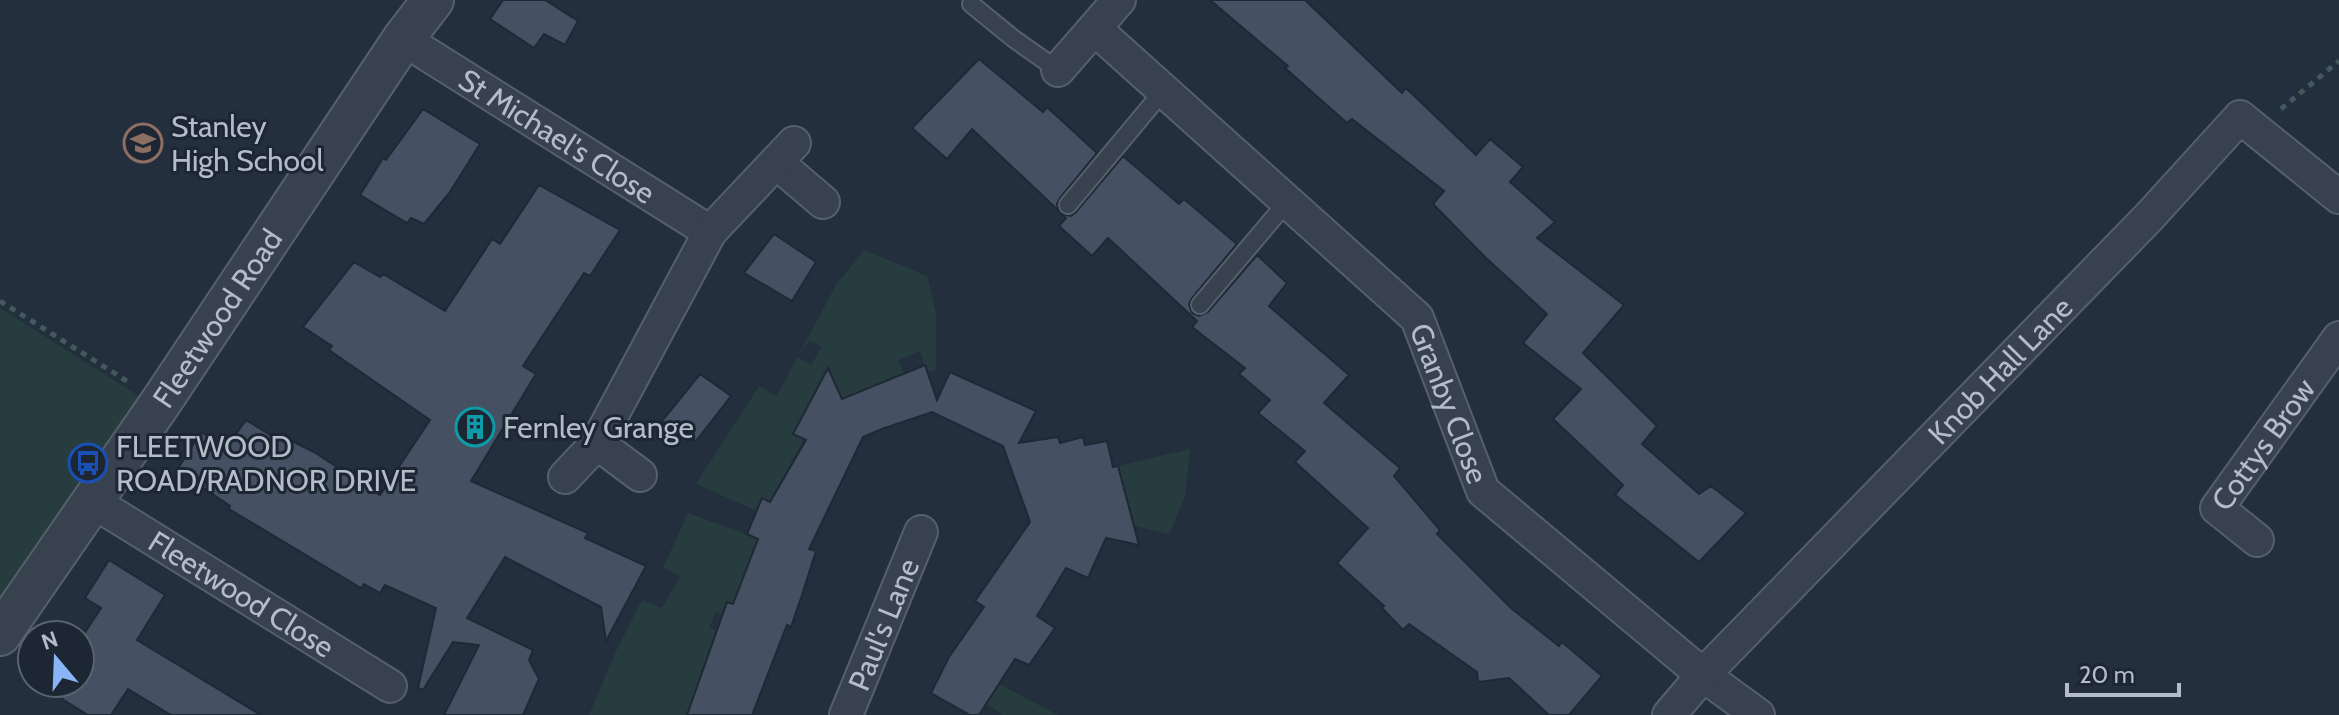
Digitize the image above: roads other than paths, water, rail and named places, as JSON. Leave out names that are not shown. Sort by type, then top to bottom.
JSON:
[{"type":"street","name":"Fleetwood Road","points":[[0,635],[161,402],[403,39],[433,0]]},
{"type":"street","points":[[1058,70],[1119,0]]},
{"type":"street","name":"Granby Close","points":[[1095,29],[1417,318],[1483,491],[1703,675],[1758,715]]},
{"type":"street","name":"St Michael's Close","points":[[403,39],[710,232]]},
{"type":"street","name":"Knob Hall Lane","points":[[1669,715],[1703,675],[2149,217],[2240,117],[2339,197]]},
{"type":"street","points":[[565,477],[597,443],[710,232],[785,153],[823,202]]},
{"type":"street","name":"Cottys Brow","points":[[2257,540],[2217,508],[2339,338]]},
{"type":"street","points":[[597,443],[640,475]]},
{"type":"street","name":"Fleetwood Close","points":[[92,501],[390,686]]},
{"type":"street","name":"Paul's Lane","points":[[846,715],[921,532]]},
{"type":"lane","points":[[971,4],[1058,70]]},
{"type":"lane","points":[[1068,205],[1164,90]]},
{"type":"lane","points":[[1200,305],[1287,202]]},
{"type":"place","name":"Stanley High School","points":[[143,143]]},
{"type":"place","name":"Fernley Grange","points":[[475,427]]},
{"type":"place","name":"FLEETWOOD ROAD/RADNOR DRIVE","points":[[88,463]]}]
